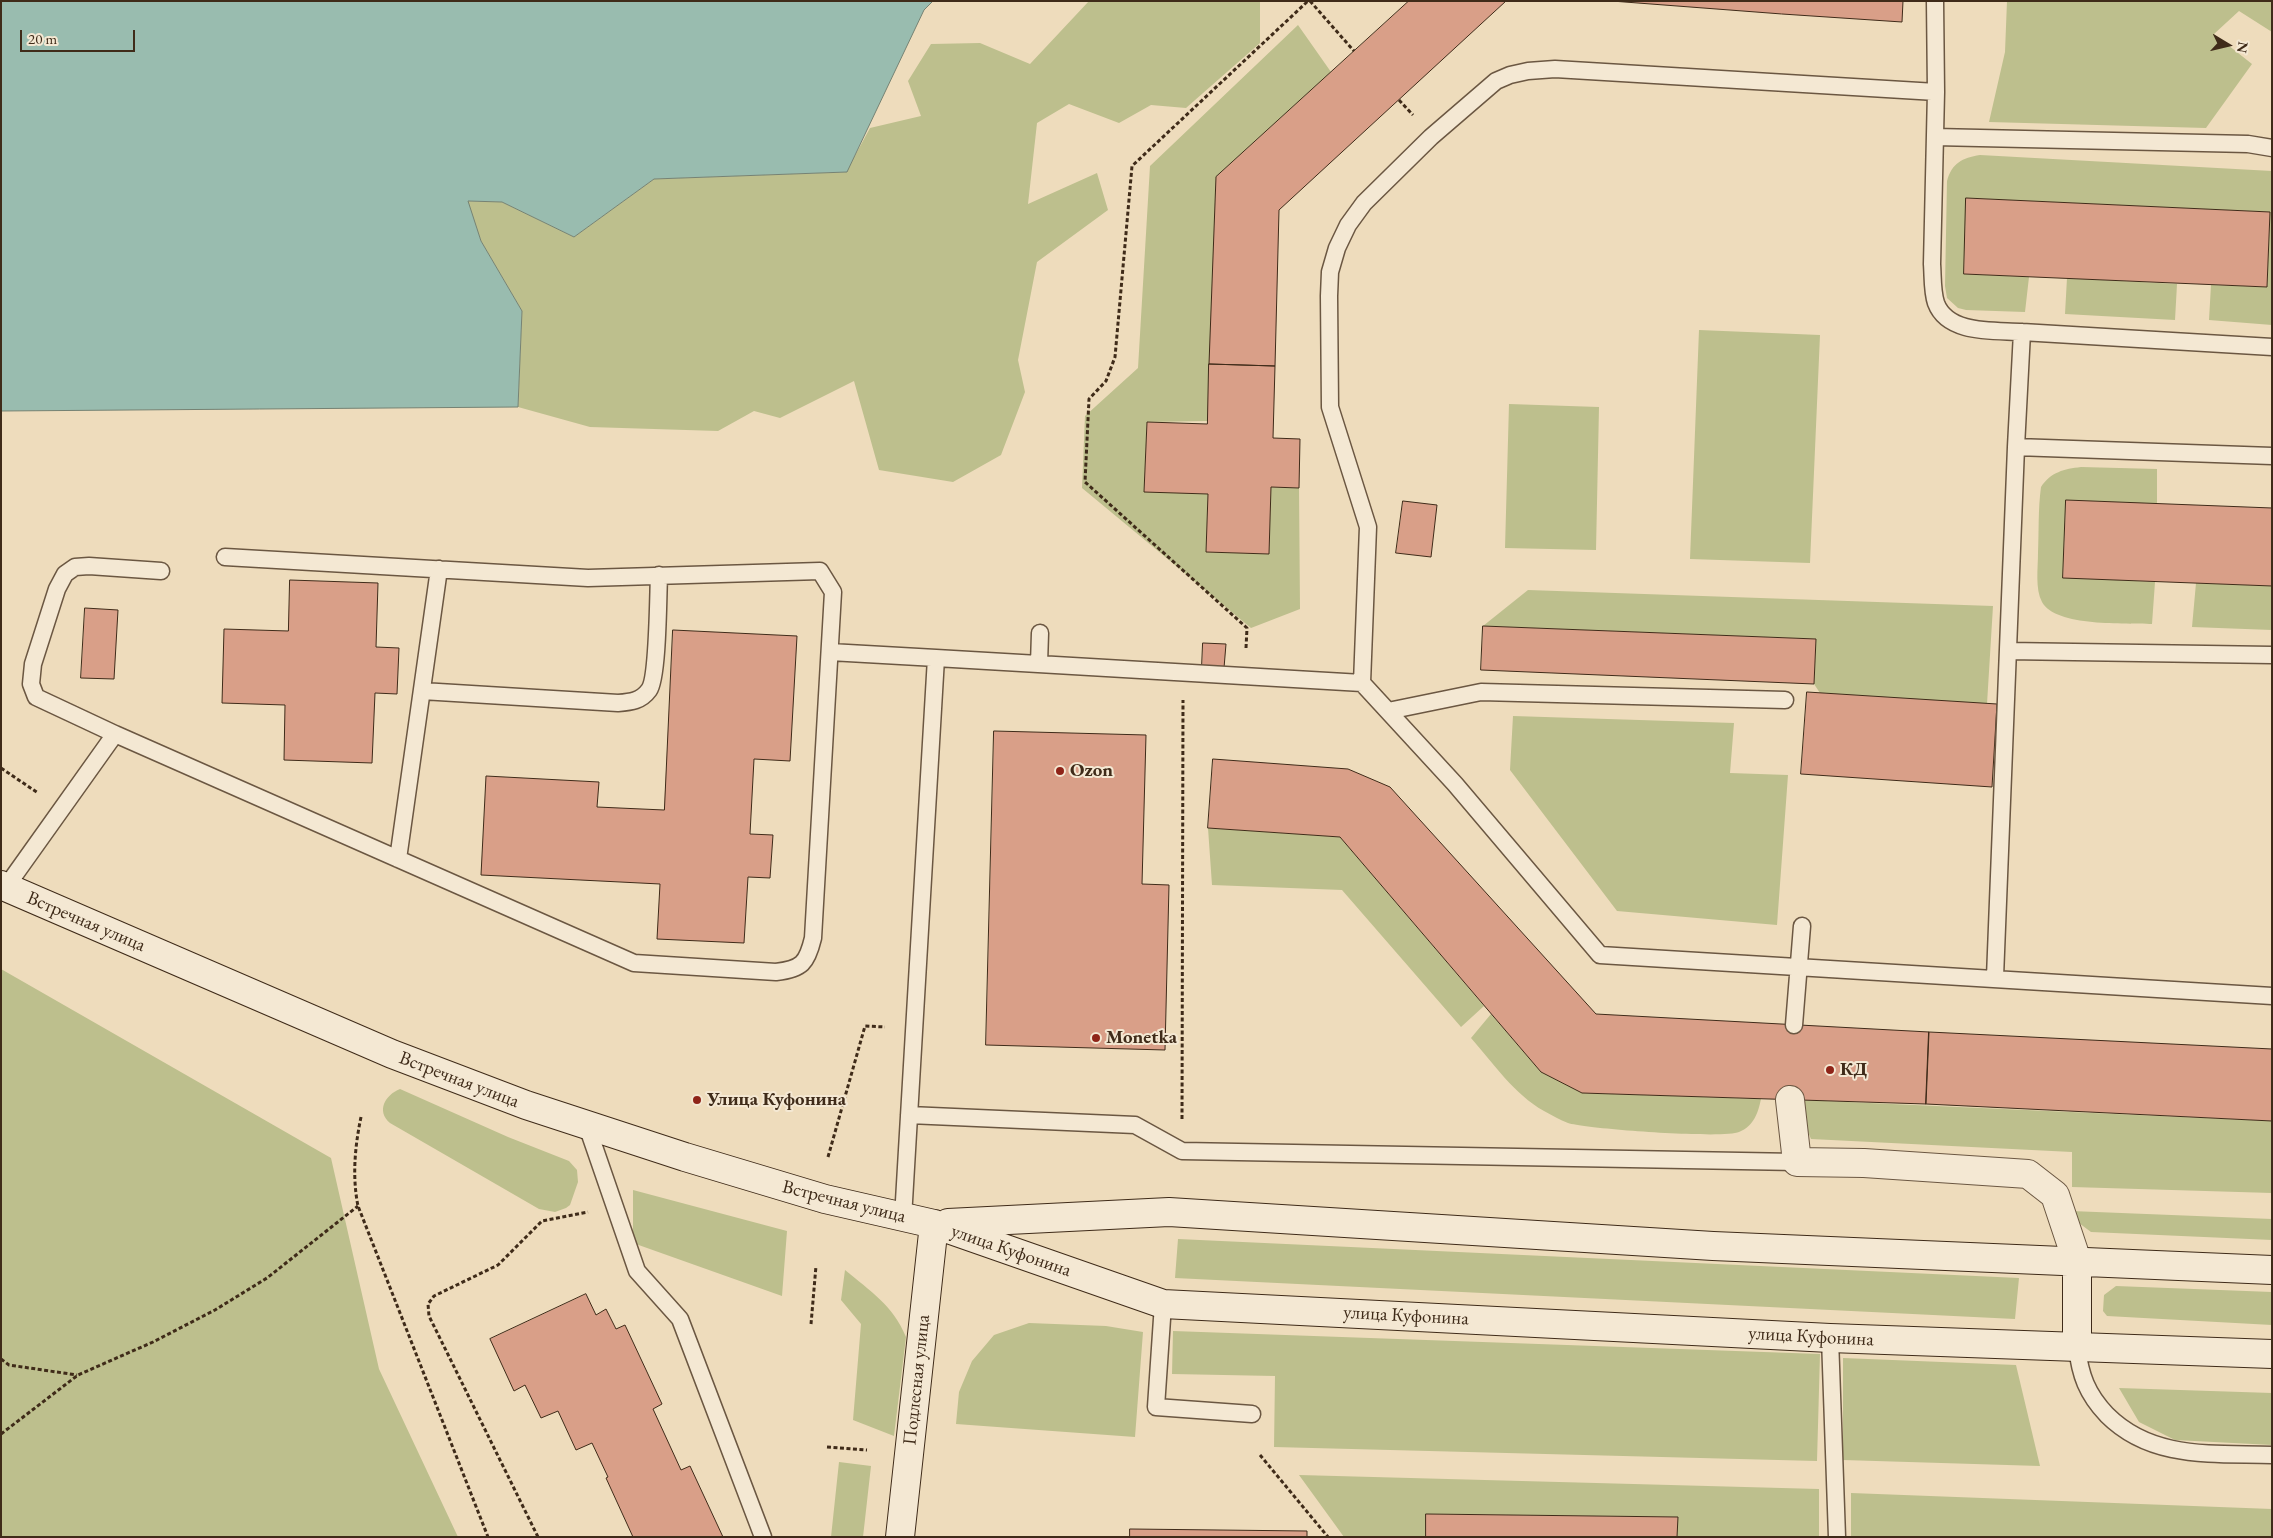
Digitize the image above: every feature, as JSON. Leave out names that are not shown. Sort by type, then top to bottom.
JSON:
[{"type":"main road","name":"Встречная улица","points":[[4,886],[392,1054],[470,1085],[587,1126],[824,1199],[934,1224]]},
{"type":"main road","points":[[1790,1100],[1797,1162],[1864,1163],[2028,1174],[2055,1195],[2077,1261],[2077,1347]]},
{"type":"main road","name":"улица Куфонина","points":[[934,1224],[1169,1212],[1713,1246],[2272,1270]]},
{"type":"main road","name":"улица Куфонина","points":[[934,1224],[1164,1304],[1830,1338],[2272,1354]]},
{"type":"main road","name":"Подлесная улица","points":[[900,1537],[934,1224]]},
{"type":"lane","points":[[1935,1],[1936,92],[1932,264],[1933,292],[1943,315],[1958,325],[1978,330],[2272,346]]},
{"type":"lane","points":[[1362,683],[1368,527],[1330,407],[1329,296],[1330,272],[1337,248],[1348,225],[1364,203],[1431,137],[1496,81],[1510,74],[1528,70],[1594,71],[1936,92]]},
{"type":"lane","points":[[1934,137],[2248,144],[2272,148]]},
{"type":"lane","points":[[1995,977],[2022,332]]},
{"type":"lane","points":[[2016,447],[2272,456]]},
{"type":"lane","points":[[161,570],[88,566],[75,567],[64,574],[57,589],[33,664],[31,684],[36,697],[115,734],[634,963],[776,972],[794,970],[808,958],[813,938],[833,592],[820,571],[588,578],[226,557]]},
{"type":"lane","points":[[398,859],[439,569]]},
{"type":"lane","points":[[422,691],[618,703],[636,702],[650,690],[654,674],[659,575]]},
{"type":"lane","points":[[1039,664],[1040,633]]},
{"type":"lane","points":[[2008,651],[2272,656]]},
{"type":"lane","points":[[830,652],[1362,683],[1455,784],[1600,955],[1798,968],[1995,977],[2272,996]]},
{"type":"lane","points":[[903,1218],[936,658]]},
{"type":"lane","points":[[1388,711],[1481,692],[1785,700]]},
{"type":"lane","points":[[4,886],[115,734]]},
{"type":"lane","points":[[1794,1025],[1802,926]]},
{"type":"lane","points":[[909,1115],[1135,1125],[1182,1151],[1797,1162]]},
{"type":"lane","points":[[587,1126],[613,1208],[637,1271],[680,1318],[763,1537]]},
{"type":"lane","points":[[1164,1304],[1156,1407],[1252,1414]]},
{"type":"lane","points":[[1830,1338],[1837,1537]]},
{"type":"lane","points":[[2077,1347],[2079,1370],[2088,1390],[2102,1409],[2120,1427],[2138,1439],[2159,1447],[2185,1451],[2272,1455]]},
{"type":"path","points":[[1245,676],[1247,628],[1085,482],[1089,399],[1106,381],[1115,357],[1132,166],[1309,1],[1354,51]]},
{"type":"path","points":[[1182,1151],[1183,672]]},
{"type":"path","points":[[1,768],[62,809]]},
{"type":"path","points":[[828,1157],[865,1026],[914,1028]]},
{"type":"path","points":[[361,1117],[355,1166],[355,1191],[358,1206],[488,1537]]},
{"type":"path","points":[[1,1434],[78,1375],[153,1342],[215,1310],[267,1278],[358,1206]]},
{"type":"path","points":[[538,1537],[429,1316],[428,1304],[434,1296],[498,1265],[542,1221],[613,1208]]},
{"type":"path","points":[[811,1324],[816,1266]]},
{"type":"path","points":[[1,1359],[9,1365],[78,1375]]},
{"type":"path","points":[[827,1447],[867,1450]]},
{"type":"path","points":[[1260,1455],[1328,1537]]},
{"type":"green space","points":[[1089,1],[1260,1],[1260,43],[1186,108],[1151,105],[1119,123],[1069,104],[1037,123],[1028,204],[1097,173],[1108,210],[1037,262],[1018,360],[1025,392],[1001,455],[953,482],[879,470],[854,381],[780,418],[754,411],[718,431],[590,427],[518,407],[522,311],[481,241],[467,201],[502,202],[574,237],[654,179],[846,172],[870,128],[921,116],[908,81],[931,44],[980,43],[1030,64]]},
{"type":"green space","points":[[2007,1],[2272,1],[2272,32],[2239,11],[2214,34],[2252,64],[2206,128],[1989,122],[2005,52]]},
{"type":"green space","points":[[1298,25],[1331,72],[1216,177],[1208,421],[1147,422],[1144,491],[1208,494],[1206,552],[1269,554],[1271,487],[1299,488],[1300,609],[1251,628],[1082,488],[1085,416],[1138,368],[1150,166]]},
{"type":"green space","points":[[1980,155],[2272,171],[2272,325],[2209,320],[2211,285],[2267,287],[2270,212],[1967,198],[1964,274],[2029,277],[2025,312],[1966,310],[1958,308],[1947,298],[1945,286],[1947,181],[1952,170],[1959,162]]},
{"type":"green space","points":[[2067,278],[2177,284],[2175,320],[2065,314]]},
{"type":"green space","points":[[1699,330],[1820,335],[1810,563],[1690,559]]},
{"type":"green space","points":[[1509,404],[1599,407],[1596,550],[1505,548]]},
{"type":"green space","points":[[2081,467],[2157,469],[2157,504],[2066,500],[2063,577],[2155,582],[2152,624],[2076,620],[2049,610],[2042,602],[2038,591],[2037,578],[2041,487],[2058,472]]},
{"type":"green space","points":[[2196,583],[2272,586],[2272,630],[2192,627]]},
{"type":"green space","points":[[1528,590],[1993,606],[1987,704],[1820,693],[1814,684],[1816,639],[1483,626]]},
{"type":"green space","points":[[1513,716],[1734,723],[1730,773],[1788,775],[1777,925],[1617,911],[1510,770]]},
{"type":"green space","points":[[1208,828],[1340,837],[1484,1006],[1461,1027],[1342,890],[1212,885]]},
{"type":"green space","points":[[1,969],[331,1158],[379,1369],[458,1537],[1,1537]]},
{"type":"green space","points":[[1491,1014],[1541,1072],[1582,1093],[1761,1099],[1757,1114],[1752,1123],[1744,1129],[1728,1134],[1655,1132],[1601,1128],[1568,1123],[1544,1111],[1523,1096],[1471,1038]]},
{"type":"green space","points":[[400,1089],[508,1137],[569,1161],[577,1170],[578,1182],[570,1205],[555,1212],[539,1209],[390,1123],[384,1113],[384,1104],[390,1095]]},
{"type":"green space","points":[[1802,1100],[2272,1121],[2272,1193],[2072,1187],[2072,1152],[1811,1139],[1803,1120]]},
{"type":"green space","points":[[633,1190],[787,1231],[782,1296],[633,1243]]},
{"type":"green space","points":[[2071,1211],[2272,1219],[2272,1240],[2091,1232],[2075,1220]]},
{"type":"green space","points":[[1178,1239],[2019,1278],[2015,1319],[1175,1278]]},
{"type":"green space","points":[[845,1270],[888,1307],[906,1337],[894,1436],[853,1420],[861,1324],[841,1300]]},
{"type":"green space","points":[[2116,1286],[2272,1292],[2272,1325],[2107,1316],[2103,1311],[2104,1295]]},
{"type":"green space","points":[[1029,1323],[1106,1326],[1143,1332],[1135,1437],[956,1424],[959,1392],[972,1361],[994,1335]]},
{"type":"green space","points":[[1173,1331],[1820,1354],[1817,1461],[1274,1447],[1275,1376],[1172,1374]]},
{"type":"green space","points":[[1843,1358],[2016,1365],[2040,1466],[1843,1460]]},
{"type":"green space","points":[[2119,1388],[2272,1393],[2272,1445],[2175,1440],[2139,1422]]},
{"type":"green space","points":[[839,1462],[871,1466],[863,1537],[831,1537]]},
{"type":"green space","points":[[1299,1475],[1819,1489],[1819,1537],[1677,1537],[1677,1517],[1426,1514],[1426,1537],[1344,1537]]},
{"type":"green space","points":[[1851,1493],[2272,1509],[2272,1537],[1851,1537]]},
{"type":"shaded area","points":[[1,1],[933,1],[924,10],[847,172],[654,179],[574,237],[502,202],[468,201],[481,241],[522,311],[518,407],[1,411]]},
{"type":"building","points":[[1409,1],[1506,1],[1279,210],[1275,366],[1209,364],[1216,177]]},
{"type":"building","points":[[1612,1],[1903,1],[1902,22]]},
{"type":"building","points":[[1966,198],[2270,212],[2267,287],[1964,274]]},
{"type":"building","points":[[1209,364],[1275,366],[1273,438],[1300,439],[1299,488],[1271,487],[1269,554],[1206,552],[1208,494],[1144,492],[1147,422],[1207,424]]},
{"type":"building","points":[[2066,500],[2272,508],[2272,586],[2063,578]]},
{"type":"building","points":[[1403,501],[1437,505],[1431,557],[1396,553]]},
{"type":"building","points":[[290,580],[378,583],[376,647],[399,648],[397,694],[375,693],[372,763],[284,760],[285,705],[222,703],[224,629],[288,631]]},
{"type":"building","points":[[85,608],[118,610],[114,679],[81,678]]},
{"type":"building","points":[[1483,626],[1816,639],[1814,684],[1481,670]]},
{"type":"building","points":[[673,630],[797,636],[790,761],[754,759],[750,834],[773,835],[770,878],[748,877],[744,943],[657,939],[660,884],[481,875],[486,776],[599,782],[597,807],[664,810]]},
{"type":"building","points":[[1203,643],[1226,644],[1224,668],[1202,666]]},
{"type":"building","points":[[1807,692],[1997,704],[1992,787],[1801,774]]},
{"type":"building","points":[[994,731],[1146,735],[1142,884],[1169,885],[1165,1050],[986,1045]]},
{"type":"building","points":[[1213,759],[1348,769],[1390,787],[1596,1014],[1929,1032],[1926,1104],[1582,1093],[1541,1072],[1340,837],[1208,828]]},
{"type":"building","points":[[1929,1032],[2272,1049],[2272,1121],[1926,1104]]},
{"type":"building","points":[[586,1294],[596,1315],[606,1309],[616,1329],[625,1325],[662,1404],[653,1409],[681,1470],[690,1466],[723,1537],[633,1537],[592,1443],[576,1450],[558,1411],[541,1418],[525,1385],[514,1391],[490,1339]]},
{"type":"building","points":[[1426,1514],[1678,1517],[1677,1537],[1426,1537]]},
{"type":"building","points":[[1130,1529],[1307,1531],[1307,1537],[1130,1537]]},
{"type":"place","name":"Ozon","points":[[1060,771]]},
{"type":"place","name":"Monetka","points":[[1096,1038]]},
{"type":"place","name":"КД","points":[[1830,1070]]},
{"type":"place","name":"Улица Куфонина","points":[[697,1100]]}]
